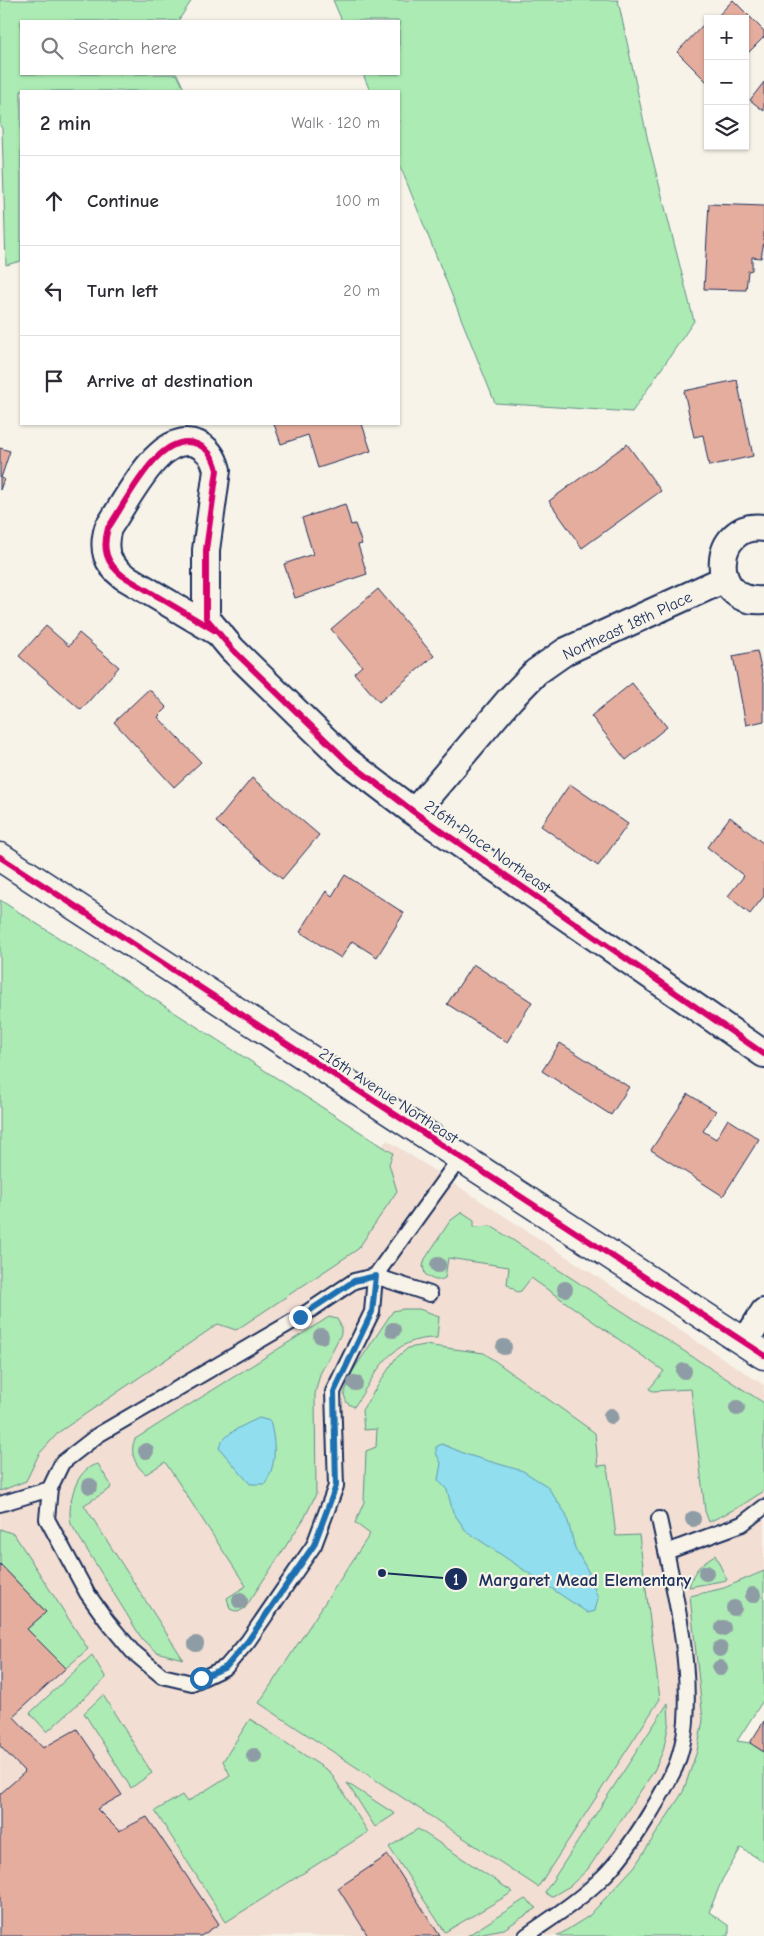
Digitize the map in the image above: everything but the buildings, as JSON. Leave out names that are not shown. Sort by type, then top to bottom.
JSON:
[{"type":"street","name":"216th Place Northeast","points":[[218,633],[123,576],[112,566],[105,552],[104,540],[108,528],[157,455],[179,442],[191,442],[202,446],[215,461],[217,470],[205,578],[206,618],[232,650],[347,761],[414,812],[764,1054]]},
{"type":"street","points":[[764,528],[749,528],[737,534],[728,543],[722,554],[722,567],[725,579],[732,590],[742,597],[754,601],[764,600]]},
{"type":"street","name":"Northeast 18th Place","points":[[414,812],[510,699],[536,672],[566,651],[725,579]]},
{"type":"street","name":"216th Avenue Northeast","points":[[0,857],[754,1348]]},
{"type":"street","points":[[754,1348],[764,1312]]},
{"type":"lane","points":[[430,1294],[376,1276],[354,1281],[300,1317],[90,1440],[62,1463],[50,1489],[47,1519],[87,1593],[132,1651],[162,1676],[192,1683],[226,1667],[248,1641],[314,1545],[336,1486],[334,1392],[372,1312],[376,1276],[460,1158]]},
{"type":"lane","points":[[0,1504],[50,1489]]},
{"type":"lane","points":[[666,1552],[742,1524],[764,1508]]},
{"type":"lane","points":[[526,1936],[574,1903],[605,1875],[631,1842],[674,1771],[686,1722],[686,1671],[675,1594],[659,1519]]},
{"type":"shaded area","points":[[387,1140],[764,1385],[764,1699],[610,1936],[0,1936],[0,1448],[377,1161],[382,1146]]},
{"type":"green space","points":[[0,0],[192,0],[179,20],[20,20],[20,75],[177,75],[185,90],[20,90],[20,261],[6,265],[2,129],[0,125]]},
{"type":"green space","points":[[333,0],[618,0],[648,141],[694,321],[632,412],[495,403],[400,166],[400,90],[370,90],[363,75],[400,75],[400,20],[342,20]]},
{"type":"green space","points":[[0,900],[393,1153],[389,1164],[397,1191],[358,1249],[236,1330],[218,1324],[59,1432],[39,1454],[26,1481],[0,1491]]},
{"type":"green space","points":[[462,1212],[474,1220],[474,1227],[491,1226],[764,1403],[764,1491],[739,1507],[709,1522],[705,1511],[691,1389],[653,1391],[649,1389],[664,1371],[531,1278],[521,1291],[517,1292],[507,1284],[509,1267],[448,1258],[445,1278],[435,1280],[425,1274],[423,1266],[425,1259],[450,1221]]},
{"type":"green space","points":[[419,1309],[439,1316],[437,1338],[421,1339],[407,1343],[396,1350],[386,1359],[354,1407],[347,1403],[344,1395],[352,1372],[393,1311]]},
{"type":"green space","points":[[329,1317],[337,1319],[341,1326],[341,1334],[320,1374],[315,1394],[316,1494],[305,1517],[245,1608],[238,1612],[230,1609],[227,1598],[246,1586],[165,1462],[146,1474],[136,1463],[133,1454],[133,1444],[135,1439]]},
{"type":"green space","points":[[425,1345],[484,1353],[595,1433],[598,1466],[607,1465],[616,1536],[639,1535],[660,1699],[538,1887],[259,1703],[370,1534],[355,1523],[364,1502],[366,1451],[376,1447],[377,1429],[364,1430],[362,1410],[395,1359],[408,1348]]},
{"type":"green space","points":[[98,1464],[111,1485],[110,1489],[84,1505],[183,1659],[156,1652],[142,1639],[71,1524],[70,1507],[74,1488],[84,1472]]},
{"type":"green space","points":[[0,1529],[14,1534],[88,1649],[66,1668],[27,1629],[46,1612],[0,1564]]},
{"type":"green space","points":[[715,1555],[727,1580],[689,1587],[698,1568]]},
{"type":"green space","points":[[764,1571],[764,1699],[737,1741],[750,1743],[764,1752],[764,1862],[741,1848],[722,1880],[709,1912],[729,1926],[729,1936],[557,1936],[589,1916],[635,1866],[683,1792],[697,1751],[703,1720],[690,1596],[724,1588]]},
{"type":"green space","points":[[92,1655],[106,1678],[47,1732],[30,1713]]},
{"type":"green space","points":[[103,1695],[152,1773],[131,1788],[84,1713]]},
{"type":"green space","points":[[668,1703],[669,1723],[663,1751],[654,1771],[588,1869],[570,1886],[551,1897],[545,1892]]},
{"type":"green space","points":[[250,1719],[330,1772],[368,1832],[226,1922],[155,1811],[182,1795],[187,1802],[230,1775],[223,1761]]},
{"type":"green space","points":[[347,1783],[395,1814],[375,1827]]},
{"type":"green space","points":[[418,1829],[513,1892],[445,1932],[389,1847]]},
{"type":"green space","points":[[525,1899],[537,1908],[504,1929],[467,1936]]},
{"type":"water","points":[[259,1418],[270,1421],[274,1446],[272,1469],[265,1484],[250,1484],[219,1448],[230,1433]]},
{"type":"water","points":[[442,1444],[468,1455],[523,1471],[547,1486],[566,1514],[575,1548],[588,1571],[598,1598],[595,1611],[588,1613],[466,1531],[453,1512],[447,1490],[438,1480],[441,1463],[436,1453],[436,1447]]},
{"type":"cycle path","points":[[219,633],[123,576],[109,561],[107,555],[105,543],[108,528],[134,486],[157,457],[170,447],[183,442],[197,444],[205,448],[213,458],[217,470],[206,550],[206,618],[232,649],[347,761],[414,812],[764,1054]]},
{"type":"cycle path","points":[[0,857],[764,1355]]},
{"type":"place","name":"Margaret Mead Elementary","points":[[382,1573]]},
{"type":"route","points":[[201,1678],[226,1667],[248,1641],[314,1545],[336,1486],[334,1392],[372,1312],[376,1276],[354,1281],[300,1317]]}]
